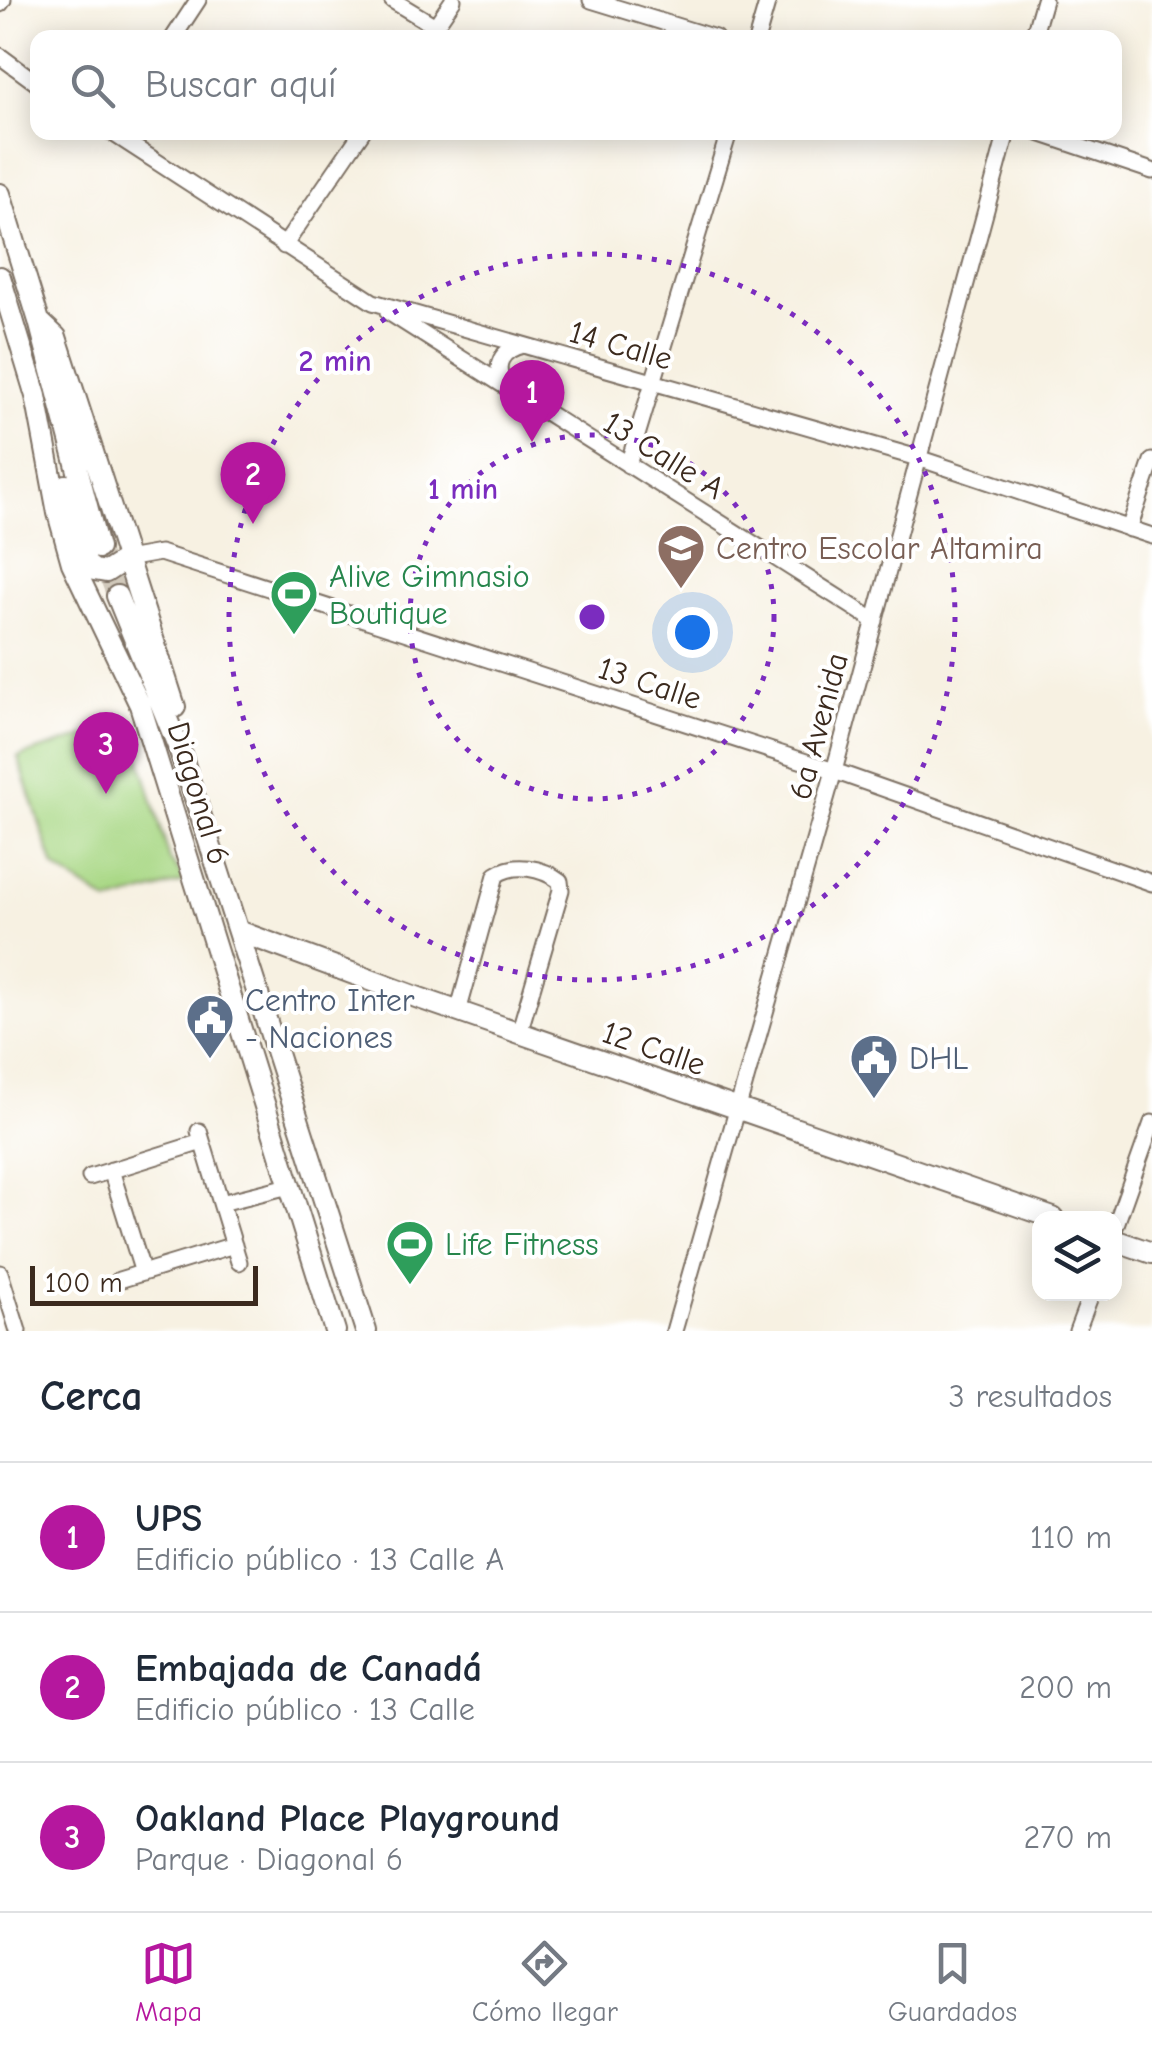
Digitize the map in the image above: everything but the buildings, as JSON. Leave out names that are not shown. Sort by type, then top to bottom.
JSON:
[{"type":"main road","points":[[0,194],[39,321],[98,548]]},
{"type":"main road","name":"Diagonal 6","points":[[0,277],[43,423],[58,513],[72,563],[141,709],[335,1331]]},
{"type":"main road","points":[[39,321],[56,337],[177,714],[180,751]]},
{"type":"main road","points":[[43,423],[53,434],[86,564],[106,572],[126,559]]},
{"type":"main road","name":"Diagonal 6","points":[[118,596],[180,751],[366,1331]]},
{"type":"main road","name":"12 Calle","points":[[238,931],[458,1012],[1033,1211]]},
{"type":"main road","points":[[244,1038],[260,968],[275,956],[301,955]]},
{"type":"main road","points":[[1122,1243],[1152,1253]]},
{"type":"street","points":[[178,30],[198,0]]},
{"type":"street","points":[[392,0],[429,30]]},
{"type":"street","points":[[432,30],[453,0]]},
{"type":"street","points":[[591,0],[689,30]]},
{"type":"street","points":[[760,30],[768,0]]},
{"type":"street","points":[[1035,30],[1044,0]]},
{"type":"street","points":[[0,56],[30,78]]},
{"type":"street","name":"14 Calle","points":[[123,140],[373,302],[918,458],[1152,536]]},
{"type":"street","points":[[284,246],[357,140]]},
{"type":"street","points":[[628,464],[727,140]]},
{"type":"street","name":"6a Avenida","points":[[674,1331],[834,771],[1006,140]]},
{"type":"street","points":[[1060,140],[1152,171]]},
{"type":"street","name":"13 Calle A","points":[[373,302],[875,621]]},
{"type":"street","points":[[433,340],[425,326],[434,320]]},
{"type":"street","points":[[508,388],[498,374],[498,362],[503,354],[524,345]]},
{"type":"street","points":[[1129,529],[1152,461]]},
{"type":"street","points":[[135,583],[141,562],[160,553]]},
{"type":"street","name":"13 Calle","points":[[126,559],[160,553],[834,771],[1152,883]]},
{"type":"street","points":[[458,1012],[496,875],[505,868],[519,866],[550,874],[560,881],[561,890],[519,1033]]},
{"type":"street","points":[[1121,1211],[1152,1123]]},
{"type":"street","points":[[90,1176],[201,1136],[240,1262]]},
{"type":"street","points":[[111,1170],[143,1273]]},
{"type":"street","points":[[221,1203],[288,1186]]},
{"type":"street","points":[[119,1280],[234,1245]]},
{"type":"street","points":[[0,1273],[18,1331]]},
{"type":"street","points":[[1078,1331],[1089,1301]]},
{"type":"green space","points":[[123,724],[131,726],[170,860],[187,881],[109,903],[54,867],[18,757]]},
{"type":"tunnel","points":[[98,548],[117,596]]},
{"type":"place","name":"UPS","points":[[532,442]]},
{"type":"place","name":"Embajada de Canadá","points":[[253,524]]},
{"type":"place","name":"Centro Escolar Altamira","points":[[681,590]]},
{"type":"place","name":"Alive Gimnasio Boutique","points":[[294,636]]},
{"type":"place","name":"Oakland Place Playground","points":[[106,794]]},
{"type":"place","name":"Centro Inter - Naciones","points":[[210,1060]]},
{"type":"place","name":"DHL","points":[[874,1100]]},
{"type":"place","name":"Life Fitness","points":[[410,1286]]}]
